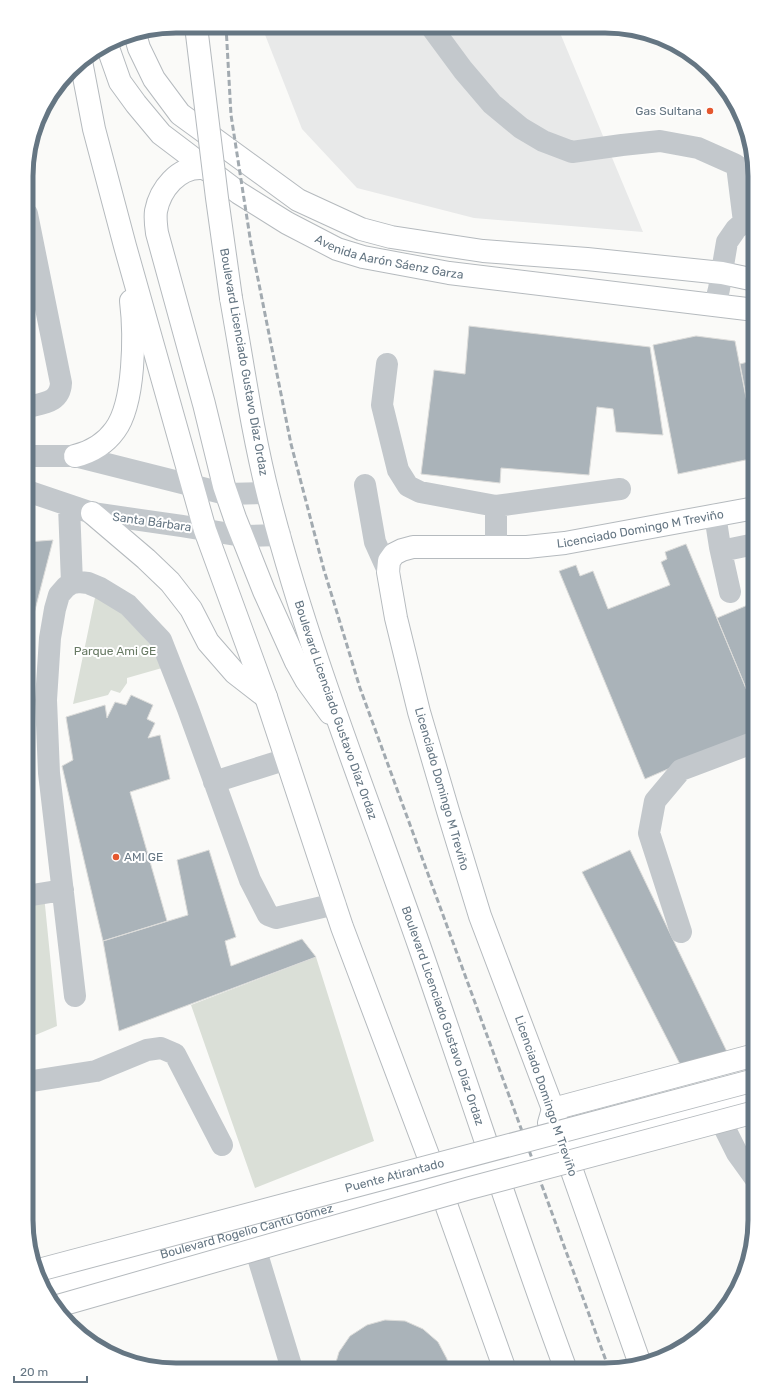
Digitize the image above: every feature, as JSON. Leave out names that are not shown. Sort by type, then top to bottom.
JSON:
[{"type":"main road","name":"Boulevard Licenciado Gustavo Díaz Ordaz","points":[[197,33],[231,298],[248,398],[268,493],[301,610],[564,1363]]},
{"type":"main road","name":"Avenida Aarón Sáenz Garza","points":[[136,39],[139,48],[154,79],[180,114],[298,200],[361,229],[391,236],[483,251],[587,259],[722,273],[748,279]]},
{"type":"main road","name":"Avenida Aarón Sáenz Garza","points":[[109,50],[120,82],[161,134],[239,193],[287,223],[337,249],[363,257],[449,273],[748,309]]},
{"type":"main road","points":[[82,68],[94,130],[205,530],[266,697],[342,927],[437,1179],[503,1363]]},
{"type":"main road","points":[[214,173],[203,168],[192,170],[181,174],[172,180],[165,188],[159,200],[156,213],[156,223],[165,266],[204,404],[226,494],[242,536],[264,591],[299,668],[317,697],[340,724]]},
{"type":"main road","points":[[75,456],[87,453],[108,439],[115,430],[125,410],[131,378],[133,313],[125,246]]},
{"type":"main road","name":"Licenciado Domingo M Treviño","points":[[638,1359],[565,1151],[553,1109],[480,916],[419,712],[396,618],[389,573],[390,561],[394,554],[413,547],[527,547],[565,543],[748,509]]},
{"type":"main road","points":[[92,513],[146,559],[170,582],[191,609],[208,642],[235,674],[266,697]]},
{"type":"main road","points":[[542,1149],[553,1109],[748,1057]]},
{"type":"main road","name":"Puente Atirantado","points":[[42,1269],[748,1082]]},
{"type":"main road","name":"Boulevard Rogelio Cantú Gómez","points":[[53,1284],[493,1164],[542,1149],[565,1151],[748,1098]]},
{"type":"main road","points":[[61,1305],[470,1188],[748,1114]]},
{"type":"main road","points":[[44,1274],[53,1284]]},
{"type":"street","points":[[436,33],[463,70],[492,104],[521,128],[543,141],[572,152],[622,145],[660,142],[698,148],[737,166],[748,173]]},
{"type":"street","points":[[737,166],[748,213]]},
{"type":"street","points":[[715,305],[727,242],[736,229],[748,223]]},
{"type":"street","points":[[33,244],[61,383],[61,389],[58,396],[52,401],[33,406]]},
{"type":"street","points":[[387,364],[382,405],[398,470],[408,486],[420,492],[496,506],[620,489]]},
{"type":"street","points":[[33,456],[75,456],[226,494],[268,493]]},
{"type":"street","points":[[364,485],[375,542],[389,573]]},
{"type":"street","name":"Santa Bárbara","points":[[33,493],[92,513],[242,536],[280,535]]},
{"type":"street","points":[[68,506],[72,583]]},
{"type":"street","points":[[496,506],[496,547]]},
{"type":"street","points":[[715,515],[730,592]]},
{"type":"street","points":[[721,551],[748,545]]},
{"type":"street","points":[[75,996],[49,773],[46,700],[50,638],[55,609],[59,595],[72,583],[88,583],[100,588],[128,605],[161,640],[188,709],[250,880],[268,915],[276,918],[335,904]]},
{"type":"street","points":[[681,932],[649,833],[655,801],[681,770],[748,745]]},
{"type":"street","points":[[214,782],[286,759]]},
{"type":"street","points":[[33,895],[63,890]]},
{"type":"street","points":[[33,1081],[96,1071],[147,1050],[161,1048],[175,1054],[222,1144]]},
{"type":"street","points":[[714,1107],[737,1153],[748,1168]]},
{"type":"street","points":[[249,1230],[290,1363]]},
{"type":"shaded area","points":[[264,33],[560,33],[643,232],[474,218],[357,188],[302,129]]},
{"type":"green space","name":"Parque Ami GE","points":[[96,593],[118,610],[140,633],[153,648],[162,668],[127,678],[127,683],[120,693],[111,690],[108,695],[73,704]]},
{"type":"green space","points":[[44,895],[57,1026],[33,1036],[33,896]]},
{"type":"green space","points":[[316,957],[374,1141],[255,1188],[191,1005]]},
{"type":"building","points":[[469,326],[650,347],[663,435],[616,432],[613,409],[597,407],[589,475],[501,468],[500,483],[421,474],[434,370],[465,374]]},
{"type":"building","points":[[696,336],[735,341],[748,408],[748,459],[678,474],[653,345]]},
{"type":"building","points":[[748,362],[748,407],[740,364]]},
{"type":"building","points":[[53,540],[33,618],[33,542]]},
{"type":"building","points":[[686,544],[748,693],[748,734],[645,779],[559,571],[576,565],[580,576],[593,571],[608,609],[670,585],[661,562],[667,559],[665,552]]},
{"type":"building","points":[[748,605],[748,693],[717,618]]},
{"type":"building","name":"AMI GE","points":[[131,695],[153,705],[147,719],[155,723],[148,738],[160,735],[170,779],[130,792],[167,921],[103,941],[62,766],[73,760],[66,717],[105,705],[107,718],[115,702],[126,705]]},
{"type":"building","points":[[209,850],[236,937],[225,941],[231,966],[302,939],[316,957],[119,1031],[103,941],[188,915],[177,860]]},
{"type":"building","points":[[630,850],[730,1058],[684,1072],[582,872]]},
{"type":"building","points":[[385,1320],[405,1321],[423,1329],[438,1342],[448,1363],[336,1363],[339,1352],[350,1336],[367,1325]]},
{"type":"railway","points":[[226,33],[231,115],[251,244],[291,444],[324,570],[360,688],[607,1363]]},
{"type":"place","name":"Gas Sultana","points":[[710,111]]},
{"type":"place","name":"AMI GE","points":[[116,857]]}]
